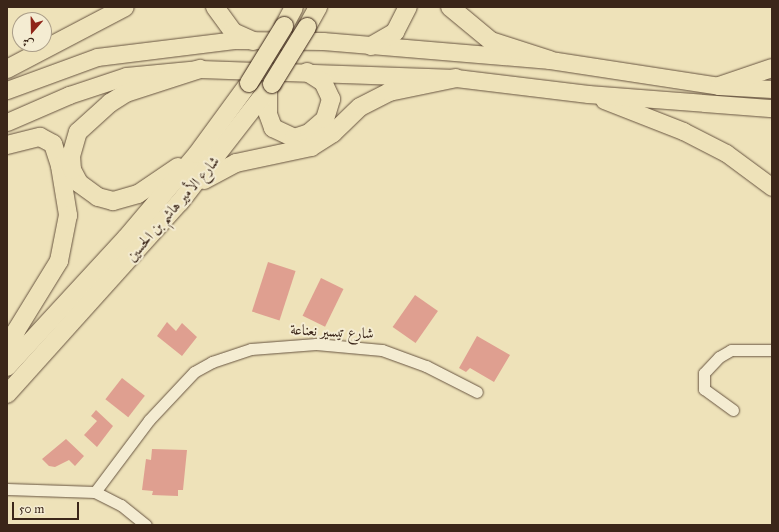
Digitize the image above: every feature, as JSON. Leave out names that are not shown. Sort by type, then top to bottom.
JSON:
[{"type":"highway","points":[[7,69],[124,7]]},
{"type":"highway","points":[[215,7],[233,32],[253,41]]},
{"type":"highway","name":"شارع الأمير هاشم بن الحسين","points":[[7,394],[195,185],[270,87],[318,7]]},
{"type":"highway","points":[[371,46],[395,32],[408,7]]},
{"type":"highway","points":[[450,7],[491,41],[550,60]]},
{"type":"highway","name":"شارع الأمير هاشم بن الحسين","points":[[7,367],[95,272],[197,154],[249,83],[289,14]]},
{"type":"highway","points":[[719,86],[772,68]]},
{"type":"highway","points":[[197,154],[138,194],[113,201],[98,197],[80,183],[71,164],[78,132],[93,114],[126,93],[200,69]]},
{"type":"highway","points":[[270,87],[268,114],[273,128],[294,138],[309,133],[325,119],[331,98],[323,82],[306,72]]},
{"type":"highway","points":[[195,185],[236,163],[311,147],[333,133],[360,107],[389,92],[456,78]]},
{"type":"highway","points":[[7,145],[40,137],[53,144],[60,166],[68,215],[59,261],[16,331],[7,359]]},
{"type":"main road","points":[[7,90],[97,57],[253,41],[323,41],[550,60],[719,86],[772,89]]},
{"type":"main road","points":[[7,122],[69,95],[126,76],[200,69],[456,78],[588,94],[772,108]]},
{"type":"main road","points":[[588,94],[683,131],[726,153],[772,187]]},
{"type":"street","name":"شارع تيسير نعناعة","points":[[94,492],[144,425],[194,372],[212,362],[251,349],[316,344],[382,350],[426,366],[477,392]]},
{"type":"street","points":[[733,410],[704,388],[704,373],[719,357],[731,350],[772,350]]},
{"type":"street","points":[[7,489],[94,492],[121,506],[146,525]]},
{"type":"building","points":[[268,262],[296,271],[280,320],[252,311]]},
{"type":"building","points":[[321,278],[343,289],[325,327],[303,316]]},
{"type":"building","points":[[415,295],[438,311],[416,343],[393,327]]},
{"type":"building","points":[[167,322],[176,331],[182,323],[197,337],[182,356],[157,336]]},
{"type":"building","points":[[477,336],[510,355],[494,382],[470,368],[466,372],[459,368]]},
{"type":"building","points":[[122,378],[145,396],[128,417],[105,399]]},
{"type":"building","points":[[96,410],[113,426],[97,447],[84,435],[97,421],[91,416]]},
{"type":"building","points":[[66,439],[84,456],[75,466],[69,460],[55,467],[49,466],[42,459]]},
{"type":"building","points":[[152,449],[187,450],[183,490],[178,490],[178,496],[152,495],[153,491],[142,490],[146,459],[151,460]]}]
